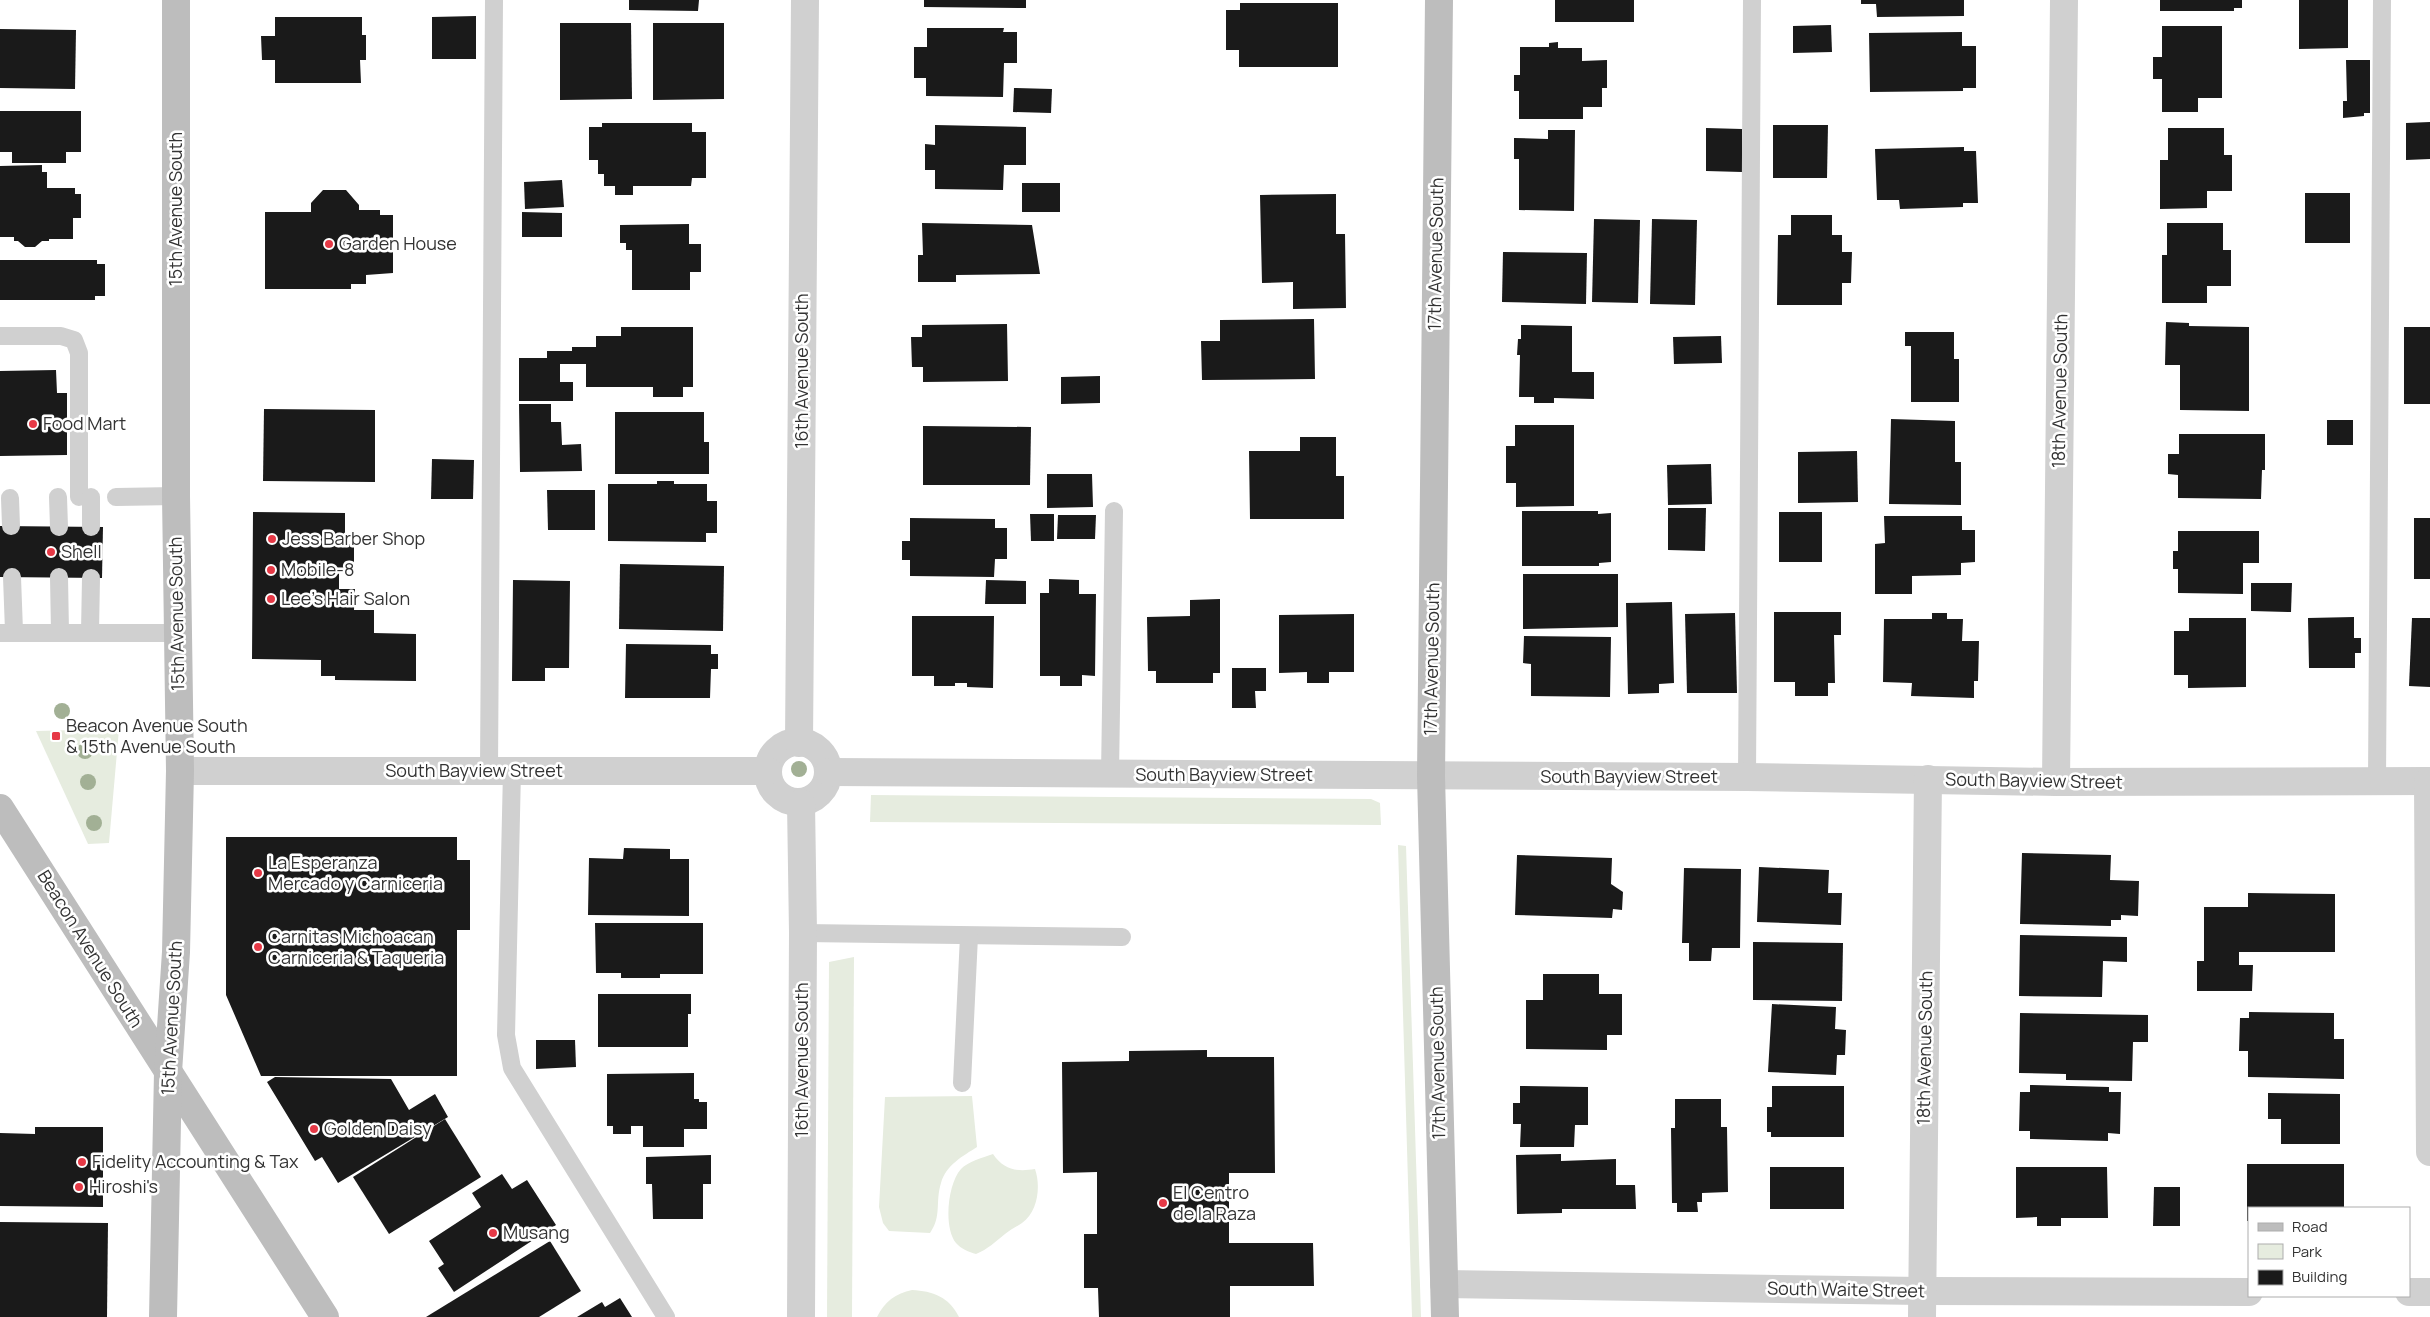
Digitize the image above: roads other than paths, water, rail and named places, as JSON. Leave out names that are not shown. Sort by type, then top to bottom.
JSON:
[{"type":"main road","name":"15th Avenue South","points":[[163,1317],[168,1072],[176,952],[180,771],[176,496],[176,0]]},
{"type":"main road","name":"17th Avenue South","points":[[1439,0],[1431,776],[1445,1317]]},
{"type":"main road","name":"Beacon Avenue South","points":[[0,808],[325,1317]]},
{"type":"street","name":"16th Avenue South","points":[[799,743],[805,0]]},
{"type":"street","name":"18th Avenue South","points":[[2056,782],[2064,0]]},
{"type":"street","points":[[799,743],[812,745],[819,750],[825,758],[828,772],[826,786],[820,794],[801,803],[790,802],[774,790],[769,781],[768,770],[770,760],[776,752],[784,746],[799,743]]},
{"type":"street","name":"South Bayview Street","points":[[180,771],[768,770]]},
{"type":"street","name":"South Bayview Street","points":[[828,772],[1747,777],[2056,782],[2429,781]]},
{"type":"street","name":"18th Avenue South","points":[[1922,1304],[1928,779]]},
{"type":"street","points":[[2429,781],[2430,1152]]},
{"type":"street","name":"16th Avenue South","points":[[801,803],[803,932],[801,1317]]},
{"type":"street","name":"South Waite Street","points":[[1444,1284],[1922,1304],[2248,1292]]},
{"type":"street","points":[[2410,1292],[2430,1292]]},
{"type":"lane","points":[[494,0],[500,770],[506,1035],[512,1068],[666,1317]]},
{"type":"lane","points":[[1747,777],[1752,0]]},
{"type":"lane","points":[[2377,781],[2382,0]]},
{"type":"lane","points":[[0,336],[61,336],[74,340],[79,353],[85,497],[91,527]]},
{"type":"lane","points":[[116,496],[176,496]]},
{"type":"lane","points":[[58,497],[59,527]]},
{"type":"lane","points":[[10,498],[11,526]]},
{"type":"lane","points":[[1110,775],[1114,511]]},
{"type":"lane","points":[[12,577],[7,632],[178,633]]},
{"type":"lane","points":[[59,577],[60,632]]},
{"type":"lane","points":[[90,632],[91,578]]},
{"type":"lane","points":[[803,932],[1122,937]]},
{"type":"lane","points":[[962,1083],[969,936]]},
{"type":"place","name":"Garden House","points":[[329,244]]},
{"type":"place","name":"Food Mart","points":[[33,424]]},
{"type":"place","name":"Jess Barber Shop","points":[[272,539]]},
{"type":"place","name":"Shell","points":[[51,552]]},
{"type":"place","name":"Mobile-8","points":[[271,570]]},
{"type":"place","name":"Lee's Hair Salon","points":[[271,599]]},
{"type":"place","name":"Beacon Avenue South & 15th Avenue South","points":[[56,736]]},
{"type":"place","name":"La Esperanza Mercado y Carniceria","points":[[258,873]]},
{"type":"place","name":"Carnitas Michoacan Carniceria & Taqueria","points":[[258,947]]},
{"type":"place","name":"Golden Daisy","points":[[314,1129]]},
{"type":"place","name":"Fidelity Accounting & Tax","points":[[82,1162]]},
{"type":"place","name":"Hiroshi's","points":[[79,1187]]},
{"type":"place","name":"El Centro de la Raza","points":[[1163,1203]]},
{"type":"place","name":"Musang","points":[[493,1233]]}]
